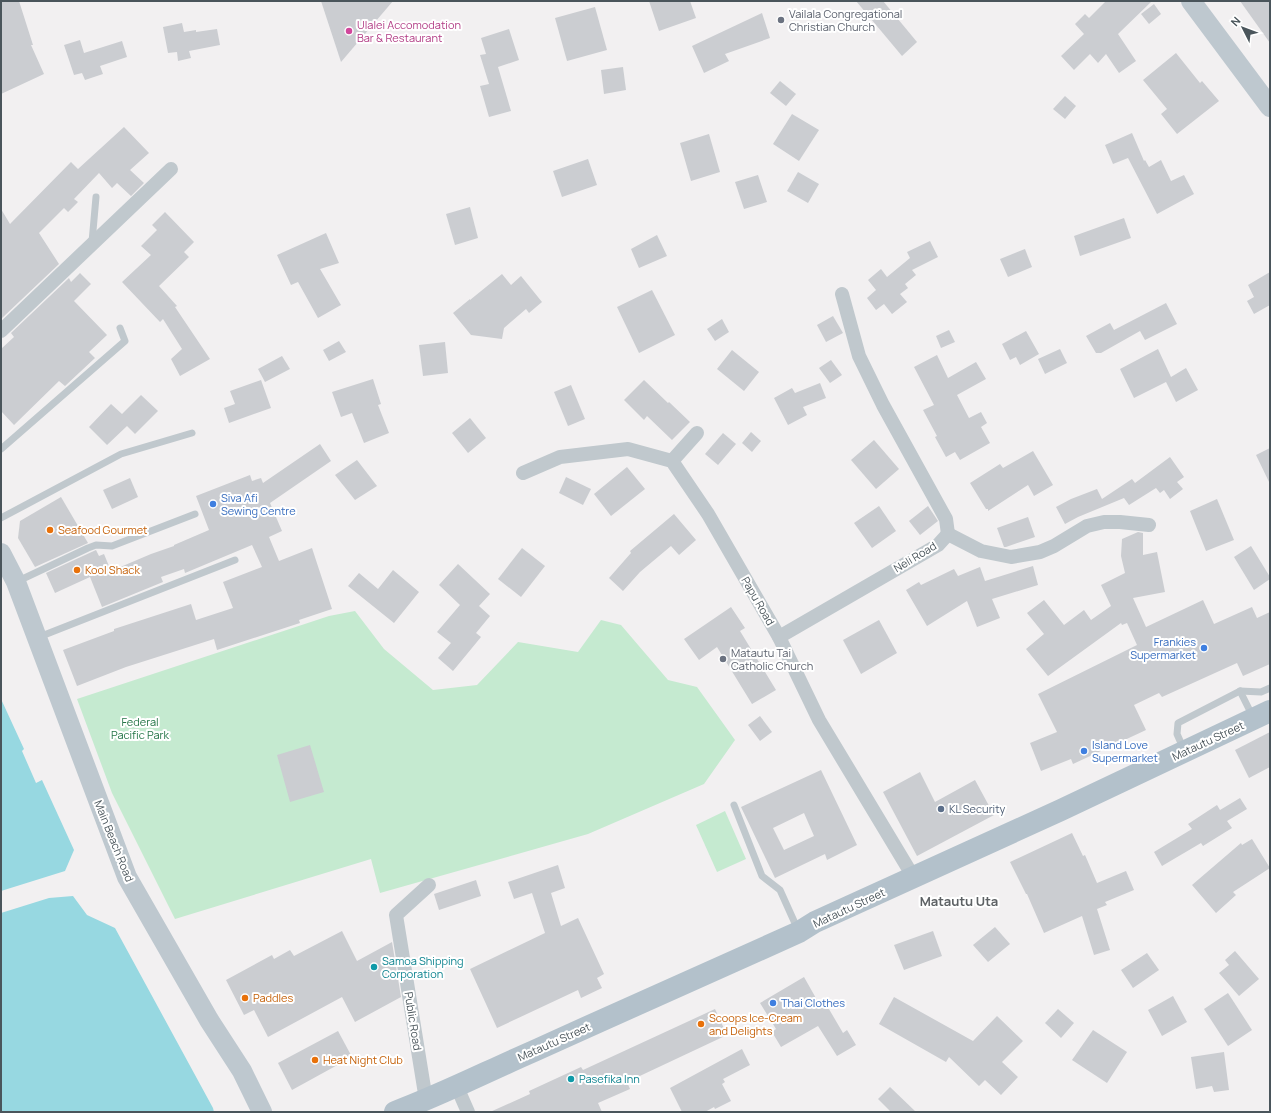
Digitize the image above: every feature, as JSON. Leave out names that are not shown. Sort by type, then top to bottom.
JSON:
[{"type":"main road","points":[[1191,1],[1270,107]]},
{"type":"main road","name":"Main Beach Road","points":[[1,553],[16,582],[127,877],[209,1020],[242,1071],[262,1111]]},
{"type":"main road","name":"Matautu Street","points":[[395,1112],[457,1087],[517,1058],[799,932],[815,922],[914,878],[1262,715]]},
{"type":"main road","name":"Matautu Street","points":[[405,1112],[426,1100]]},
{"type":"street","points":[[1,331],[170,169]]},
{"type":"street","points":[[842,294],[859,356],[883,405],[946,519],[948,534]]},
{"type":"street","points":[[523,473],[560,457],[628,449],[672,461],[696,433]]},
{"type":"street","name":"Papu Road","points":[[672,461],[708,514],[779,637],[819,720],[914,878]]},
{"type":"street","name":"Neli Road","points":[[779,637],[938,544],[948,534],[981,551],[1011,557],[1040,552],[1054,546],[1088,526],[1104,522],[1149,525]]},
{"type":"street","name":"Public Road","points":[[426,1100],[396,915],[429,885]]},
{"type":"street","points":[[457,1087],[468,1112]]},
{"type":"lane","points":[[92,244],[96,197]]},
{"type":"lane","points":[[1,449],[125,341],[120,328]]},
{"type":"lane","points":[[1,518],[121,454],[192,433]]},
{"type":"lane","points":[[16,582],[88,548],[96,545],[112,546],[195,514]]},
{"type":"lane","points":[[37,638],[235,560]]},
{"type":"lane","points":[[1184,752],[1177,734],[1178,723],[1240,691],[1261,692],[1270,688]]},
{"type":"lane","points":[[1240,691],[1262,715]]},
{"type":"lane","points":[[734,805],[762,876],[780,890],[799,932]]},
{"type":"green space","name":"Federal Pacific Park","points":[[355,611],[384,649],[433,690],[477,685],[518,642],[578,652],[601,620],[621,625],[668,680],[697,687],[735,740],[704,784],[588,834],[380,893],[371,859],[175,919],[112,793],[77,699],[329,616]]},
{"type":"green space","points":[[725,811],[746,859],[717,872],[696,825]]},
{"type":"water","points":[[1,699],[24,749],[22,751],[36,783],[42,780],[74,850],[65,871],[1,891]]},
{"type":"water","points":[[73,896],[87,915],[115,928],[214,1112],[1,1112],[1,913],[49,898]]},
{"type":"building","points":[[1,1],[19,1],[33,45],[31,45],[44,74],[1,94]]},
{"type":"building","name":"Ulalei Accomodation Bar & Restaurant","points":[[321,1],[393,1],[341,62]]},
{"type":"building","points":[[649,1],[690,1],[696,18],[659,31]]},
{"type":"building","points":[[856,1],[883,1],[917,42],[902,56]]},
{"type":"building","points":[[1106,1],[1152,1],[1118,34],[1136,61],[1119,73],[1106,54],[1098,63],[1090,54],[1074,70],[1061,56],[1084,34],[1075,24],[1085,14],[1089,18]]},
{"type":"building","points":[[1240,1],[1270,1],[1270,43]]},
{"type":"building","points":[[1154,4],[1161,14],[1149,24],[1141,14]]},
{"type":"building","points":[[595,7],[607,50],[567,61],[555,18]]},
{"type":"building","points":[[762,13],[770,38],[725,54],[729,61],[704,73],[692,46]]},
{"type":"building","points":[[182,23],[184,32],[217,29],[220,45],[189,51],[191,58],[178,61],[177,52],[168,53],[163,27]]},
{"type":"building","points":[[509,29],[519,60],[498,67],[511,111],[489,117],[480,86],[489,84],[480,55],[486,54],[481,38]]},
{"type":"building","points":[[80,40],[84,53],[122,41],[127,57],[100,66],[103,74],[85,80],[82,73],[74,75],[64,45]]},
{"type":"building","points":[[1176,53],[1200,83],[1202,81],[1219,101],[1177,134],[1161,114],[1167,109],[1143,80]]},
{"type":"building","points":[[623,67],[626,90],[604,94],[601,70]]},
{"type":"building","points":[[780,81],[796,94],[786,106],[770,93]]},
{"type":"building","points":[[1065,96],[1076,106],[1065,119],[1053,109]]},
{"type":"building","points":[[792,114],[819,130],[799,161],[773,144]]},
{"type":"building","points":[[124,127],[149,153],[130,170],[144,183],[131,196],[117,183],[112,188],[99,173],[74,199],[78,202],[68,212],[64,208],[39,233],[59,264],[1,319],[1,209],[10,224],[71,162],[78,169]]},
{"type":"building","points":[[1132,133],[1144,161],[1145,160],[1149,167],[1161,160],[1171,181],[1184,175],[1194,194],[1157,214],[1128,158],[1113,164],[1105,145]]},
{"type":"building","points":[[709,134],[720,172],[691,181],[680,143]]},
{"type":"building","points":[[588,159],[597,185],[562,197],[553,171]]},
{"type":"building","points":[[798,172],[819,184],[808,203],[787,191]]},
{"type":"building","points":[[758,175],[767,202],[744,209],[735,182]]},
{"type":"building","points":[[470,207],[478,238],[455,245],[446,214]]},
{"type":"building","points":[[165,212],[194,242],[184,252],[189,257],[159,286],[177,306],[175,307],[210,359],[180,376],[171,359],[182,349],[163,319],[160,322],[122,282],[151,255],[141,246],[157,230],[152,225]]},
{"type":"building","points":[[1124,218],[1131,238],[1080,256],[1074,236]]},
{"type":"building","points":[[326,233],[339,263],[320,269],[341,305],[318,318],[298,282],[291,285],[277,255]]},
{"type":"building","points":[[657,235],[667,256],[639,268],[631,249]]},
{"type":"building","points":[[930,241],[938,257],[912,270],[916,275],[905,284],[908,288],[900,294],[907,302],[892,314],[884,304],[876,310],[867,298],[876,290],[868,280],[881,269],[887,277],[910,258],[907,252]]},
{"type":"building","points":[[1025,249],[1032,267],[1008,277],[1000,259]]},
{"type":"building","points":[[1270,272],[1270,305],[1254,314],[1247,301],[1254,297],[1248,285]]},
{"type":"building","points":[[80,273],[91,284],[74,301],[107,335],[89,352],[95,358],[65,386],[59,381],[14,425],[1,411],[1,349],[14,337],[11,333],[69,278],[71,282]]},
{"type":"building","points":[[502,274],[511,285],[521,276],[542,302],[529,313],[526,309],[504,328],[502,339],[471,335],[453,313]]},
{"type":"building","points":[[652,290],[675,335],[639,353],[617,307]]},
{"type":"building","points":[[1166,303],[1177,324],[1145,340],[1140,331],[1101,353],[1096,353],[1086,336],[1110,323],[1114,330]]},
{"type":"building","points":[[833,316],[843,333],[826,342],[817,325]]},
{"type":"building","points":[[722,319],[729,332],[715,341],[707,329]]},
{"type":"building","points":[[949,330],[955,342],[941,348],[936,336]]},
{"type":"building","points":[[1026,331],[1039,354],[1020,365],[1016,357],[1010,360],[1002,344]]},
{"type":"building","points":[[339,341],[346,352],[329,361],[323,350]]},
{"type":"building","points":[[445,342],[448,373],[423,376],[419,345]]},
{"type":"building","points":[[1060,349],[1067,363],[1045,374],[1038,359]]},
{"type":"building","points":[[1158,349],[1171,377],[1186,368],[1198,390],[1176,402],[1166,382],[1134,398],[1120,369]]},
{"type":"building","points":[[732,350],[759,372],[744,391],[717,369]]},
{"type":"building","points":[[937,355],[948,378],[976,362],[986,379],[957,395],[969,418],[981,412],[987,423],[981,427],[990,443],[960,460],[955,452],[946,457],[923,410],[934,405],[914,367]]},
{"type":"building","points":[[282,356],[290,369],[265,382],[258,369]]},
{"type":"building","points":[[831,360],[842,375],[830,383],[819,368]]},
{"type":"building","points":[[373,379],[381,404],[378,405],[389,433],[364,443],[352,413],[341,417],[332,392]]},
{"type":"building","points":[[261,380],[271,408],[229,423],[224,408],[235,404],[230,391]]},
{"type":"building","points":[[644,380],[690,422],[672,440],[647,416],[644,420],[624,400]]},
{"type":"building","points":[[820,383],[826,398],[803,407],[807,415],[788,425],[774,398],[792,388],[795,393]]},
{"type":"building","points":[[571,385],[585,419],[568,426],[554,392]]},
{"type":"building","points":[[141,395],[158,411],[135,434],[127,426],[107,445],[89,427],[111,404],[122,414]]},
{"type":"building","points":[[470,418],[486,438],[468,453],[452,433]]},
{"type":"building","points":[[751,432],[761,441],[752,452],[742,443]]},
{"type":"building","points":[[723,433],[736,444],[718,465],[705,454]]},
{"type":"building","points":[[874,440],[899,469],[876,489],[851,460]]},
{"type":"building","points":[[320,444],[331,461],[270,503],[282,531],[269,537],[279,561],[312,548],[332,609],[299,620],[300,623],[217,650],[214,639],[126,667],[77,686],[63,650],[114,631],[114,629],[191,604],[196,620],[233,608],[223,582],[262,567],[252,545],[185,573],[184,569],[161,577],[163,582],[102,607],[90,577],[55,593],[46,573],[96,550],[99,556],[104,554],[111,571],[174,546],[209,530],[196,496],[250,475],[252,481],[261,478],[263,483]]},
{"type":"building","points":[[1270,448],[1270,484],[1256,455]]},
{"type":"building","points":[[1033,451],[1053,485],[1034,496],[1028,485],[988,511],[970,483],[1000,464],[1003,468]]},
{"type":"building","points":[[1170,457],[1184,477],[1177,482],[1183,489],[1170,499],[1164,490],[1160,493],[1156,488],[1129,505],[1124,498],[1065,524],[1056,507],[1071,499],[1097,489],[1102,499],[1132,479],[1135,483]]},
{"type":"building","points":[[357,460],[377,486],[355,500],[335,475]]},
{"type":"building","points":[[627,467],[645,489],[611,516],[594,494]]},
{"type":"building","points":[[566,477],[591,489],[583,505],[559,493]]},
{"type":"building","points":[[130,478],[138,497],[112,509],[103,490]]},
{"type":"building","name":"Seafood Gourmet","points":[[61,497],[88,543],[35,567],[18,538],[20,521]]},
{"type":"building","points":[[1217,499],[1234,540],[1206,551],[1190,511]]},
{"type":"building","points":[[879,506],[896,531],[872,548],[854,523]]},
{"type":"building","points":[[928,506],[938,521],[920,535],[909,521]]},
{"type":"building","points":[[674,514],[696,540],[679,555],[671,546],[640,572],[623,591],[609,578],[631,553],[630,551]]},
{"type":"building","points":[[1028,517],[1035,537],[1004,547],[997,528]]},
{"type":"building","points":[[1138,532],[1143,533],[1143,555],[1157,552],[1165,592],[1133,598],[1146,627],[1203,600],[1214,624],[1252,607],[1257,618],[1270,612],[1270,664],[1243,676],[1237,663],[1162,697],[1159,693],[1134,705],[1146,730],[1073,764],[1071,759],[1041,771],[1030,743],[1057,732],[1038,694],[1137,645],[1127,623],[1122,625],[1121,623],[1048,676],[1026,649],[1044,634],[1027,613],[1044,600],[1064,625],[1084,610],[1091,620],[1111,606],[1101,585],[1125,573],[1121,556],[1122,539]]},
{"type":"building","points":[[1251,546],[1270,577],[1270,579],[1254,590],[1234,557]]},
{"type":"building","points":[[522,548],[545,566],[521,597],[498,579]]},
{"type":"building","points":[[458,564],[490,594],[479,606],[490,616],[476,633],[481,637],[453,671],[438,658],[451,643],[437,632],[460,605],[439,585]]},
{"type":"building","points":[[1033,566],[1038,585],[992,599],[1000,618],[977,627],[967,601],[927,626],[906,590],[919,582],[921,585],[954,569],[958,576],[980,567],[985,581]]},
{"type":"building","points":[[393,570],[419,592],[394,623],[348,586],[359,573],[378,589]]},
{"type":"building","points":[[731,607],[745,628],[740,631],[776,690],[752,704],[717,647],[699,660],[684,639]]},
{"type":"building","points":[[879,620],[897,653],[861,674],[843,640]]},
{"type":"building","points":[[760,716],[772,732],[760,741],[748,725]]},
{"type":"building","points":[[1270,732],[1270,767],[1249,778],[1235,750]]},
{"type":"building","points":[[310,745],[324,792],[290,802],[277,755]]},
{"type":"building","points":[[821,770],[857,845],[827,860],[825,854],[775,878],[741,807]],"holes":[[[804,813],[814,836],[784,850],[773,828]]]},
{"type":"building","name":"KL Security","points":[[920,772],[935,802],[975,780],[994,815],[917,856],[883,792]]},
{"type":"building","points":[[1240,798],[1247,809],[1227,821],[1232,828],[1203,846],[1201,843],[1162,866],[1154,852],[1192,829],[1188,824],[1217,805],[1220,810]]},
{"type":"building","points":[[1072,833],[1083,856],[1085,855],[1097,883],[1126,871],[1134,890],[1105,902],[1107,905],[1097,909],[1110,950],[1094,955],[1082,916],[1044,933],[1027,894],[1010,862]]},
{"type":"building","points":[[1252,839],[1270,868],[1233,892],[1236,895],[1216,913],[1192,885],[1241,843],[1242,845]]},
{"type":"building","points":[[558,865],[565,888],[551,893],[561,926],[578,918],[604,974],[597,978],[602,988],[581,998],[578,990],[497,1028],[470,969],[545,933],[532,893],[514,899],[508,882]]},
{"type":"building","points":[[476,880],[481,896],[439,910],[434,894]]},
{"type":"building","points":[[995,927],[1010,944],[988,962],[973,945]]},
{"type":"building","points":[[342,931],[357,961],[392,942],[401,997],[355,1022],[342,997],[268,1037],[254,1010],[244,1015],[226,980],[272,955],[274,959],[290,950],[294,956]]},
{"type":"building","points":[[933,931],[942,956],[904,970],[894,945]]},
{"type":"building","points":[[1235,951],[1259,979],[1239,996],[1219,973],[1229,965],[1225,960]]},
{"type":"building","points":[[1147,953],[1159,970],[1133,988],[1121,970]]},
{"type":"building","points":[[804,977],[821,1007],[826,1004],[843,1033],[847,1030],[856,1045],[837,1056],[818,1026],[781,1047],[772,1032],[776,1029],[760,1003]]},
{"type":"building","points":[[1228,993],[1252,1030],[1228,1046],[1204,1009]]},
{"type":"building","points":[[1173,996],[1187,1022],[1162,1036],[1148,1010]]},
{"type":"building","points":[[894,997],[973,1041],[997,1016],[1023,1041],[1002,1062],[1018,1077],[1001,1095],[985,1080],[979,1086],[949,1057],[946,1062],[879,1024]]},
{"type":"building","points":[[715,1009],[727,1035],[627,1082],[630,1089],[598,1103],[602,1112],[490,1112],[530,1094],[529,1091],[581,1067],[583,1070]]},
{"type":"building","points":[[1058,1009],[1074,1023],[1061,1038],[1045,1023]]},
{"type":"building","points":[[1093,1030],[1127,1052],[1107,1083],[1072,1060]]},
{"type":"building","name":"Heat Night Club","points":[[338,1031],[352,1057],[292,1090],[278,1063]]},
{"type":"building","points":[[742,1049],[750,1065],[723,1079],[725,1082],[722,1084],[731,1101],[705,1112],[682,1112],[670,1088]]},
{"type":"building","points":[[1224,1052],[1229,1090],[1214,1092],[1212,1086],[1196,1089],[1191,1057]]},
{"type":"building","points":[[890,1087],[916,1112],[891,1112],[878,1099]]},
{"type":"place","name":"Vailala Congregational Christian Church","points":[[781,20]]},
{"type":"place","name":"Ulalei Accomodation Bar & Restaurant","points":[[349,31]]},
{"type":"place","name":"Siva Afi Sewing Centre","points":[[213,504]]},
{"type":"place","name":"Seafood Gourmet","points":[[50,530]]},
{"type":"place","name":"Kool Shack","points":[[77,570]]},
{"type":"place","name":"Frankies Supermarket","points":[[1204,648]]},
{"type":"place","name":"Matautu Tai Catholic Church","points":[[723,659]]},
{"type":"place","name":"Island Love Supermarket","points":[[1084,751]]},
{"type":"place","name":"KL Security","points":[[941,809]]},
{"type":"place","name":"Samoa Shipping Corporation","points":[[374,967]]},
{"type":"place","name":"Paddles","points":[[245,998]]},
{"type":"place","name":"Thai Clothes","points":[[773,1003]]},
{"type":"place","name":"Scoops Ice-Cream and Delights","points":[[701,1024]]},
{"type":"place","name":"Heat Night Club","points":[[315,1060]]},
{"type":"place","name":"Pasefika Inn","points":[[571,1079]]},
{"type":"district","name":"Matautu Uta","points":[[959,901]]}]
